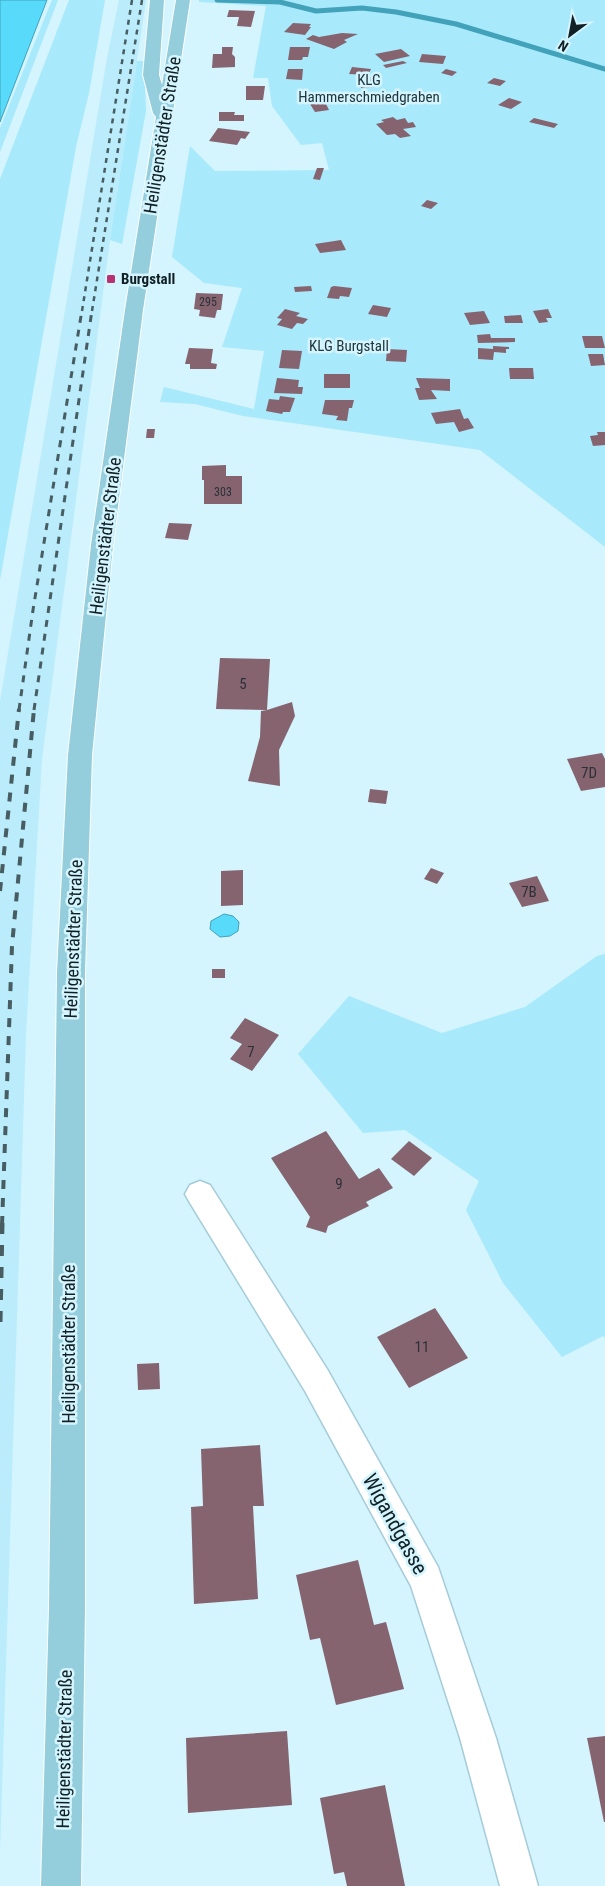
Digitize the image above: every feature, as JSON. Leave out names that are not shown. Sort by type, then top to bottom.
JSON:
[{"type":"main road","points":[[157,0],[150,75],[164,122]]},
{"type":"main road","name":"Heiligenstädter Straße","points":[[61,1886],[67,1608],[71,973],[80,755],[104,536],[135,301],[183,0]]},
{"type":"street","name":"Wigandgasse","points":[[200,1194],[316,1380],[426,1579],[478,1738],[519,1886]]},
{"type":"shaded area","points":[[0,0],[47,0],[0,122]]},
{"type":"shaded area","points":[[119,0],[146,0],[110,240],[42,759],[26,1034],[0,1853],[0,701],[107,58]]},
{"type":"shaded area","points":[[224,914],[233,916],[239,922],[238,931],[230,936],[220,937],[210,929],[211,921]]},
{"type":"green space","points":[[52,0],[58,0],[0,152],[0,128]]},
{"type":"green space","points":[[69,0],[105,0],[89,93],[76,147],[0,580],[0,179]]},
{"type":"green space","points":[[199,0],[605,0],[605,547],[480,450],[243,416],[195,404],[160,402],[164,387],[254,409],[264,351],[222,347],[242,288],[204,283],[172,257],[190,146],[215,171],[329,170],[322,143],[301,145],[272,106],[268,78],[253,78],[266,6],[199,2]]},
{"type":"green space","points":[[137,61],[144,61],[146,111],[122,244],[110,240]]},
{"type":"green space","points":[[605,954],[605,1338],[603,1336],[562,1357],[503,1283],[466,1210],[479,1181],[405,1130],[363,1133],[298,1054],[349,996],[442,1033],[525,1007],[597,956]]},
{"type":"building","points":[[229,10],[255,11],[251,27],[237,26],[239,17],[227,17]]},
{"type":"building","points":[[293,23],[311,24],[309,27],[311,27],[305,35],[284,32]]},
{"type":"building","points":[[342,33],[358,34],[344,40],[347,42],[334,49],[306,39],[313,35],[319,37]]},
{"type":"building","points":[[222,47],[233,47],[232,54],[235,57],[235,67],[212,68],[213,54],[222,54]]},
{"type":"building","points":[[290,47],[310,47],[308,57],[303,57],[302,60],[288,60]]},
{"type":"building","points":[[401,49],[410,56],[384,62],[375,54]]},
{"type":"building","points":[[422,54],[446,56],[443,64],[419,62]]},
{"type":"building","points":[[403,61],[407,63],[386,68],[383,65]]},
{"type":"building","points":[[352,67],[371,69],[368,75],[349,74]]},
{"type":"building","points":[[288,69],[303,69],[302,80],[286,79]]},
{"type":"building","points":[[446,69],[457,72],[452,76],[441,73]]},
{"type":"building","points":[[372,77],[375,87],[361,88],[359,81]]},
{"type":"building","points":[[494,78],[506,81],[500,86],[487,83]]},
{"type":"building","points":[[246,86],[265,86],[263,100],[246,100]]},
{"type":"building","points":[[385,92],[388,100],[369,99],[366,93]]},
{"type":"building","points":[[509,98],[522,102],[511,109],[498,105]]},
{"type":"building","points":[[325,102],[329,110],[315,112],[310,104]]},
{"type":"building","points":[[219,112],[235,112],[234,115],[244,115],[244,121],[219,121]]},
{"type":"building","points":[[393,117],[397,120],[405,118],[408,123],[413,122],[416,127],[403,129],[411,136],[400,138],[395,134],[387,135],[376,124],[384,122],[381,120]]},
{"type":"building","points":[[534,118],[558,124],[554,128],[529,122]]},
{"type":"building","points":[[218,128],[250,132],[245,139],[241,138],[237,145],[209,141]]},
{"type":"building","points":[[317,168],[324,168],[320,180],[313,179]]},
{"type":"building","points":[[427,200],[438,203],[431,209],[421,206]]},
{"type":"building","points":[[341,240],[346,250],[320,253],[315,244]]},
{"type":"building","points":[[311,286],[312,291],[295,292],[294,287]]},
{"type":"building","points":[[331,287],[352,288],[349,297],[340,296],[339,299],[327,298]]},
{"type":"building","points":[[196,293],[223,294],[221,310],[217,310],[215,318],[199,316],[200,310],[194,309]]},
{"type":"building","points":[[373,305],[391,308],[387,317],[368,314]]},
{"type":"building","points":[[285,309],[300,313],[296,316],[308,319],[303,324],[297,323],[292,329],[277,325],[282,319],[277,318]]},
{"type":"building","points":[[548,309],[552,318],[546,318],[548,322],[539,323],[533,311]]},
{"type":"building","points":[[484,311],[490,323],[470,325],[464,313]]},
{"type":"building","points":[[521,315],[523,323],[505,323],[504,316]]},
{"type":"building","points":[[490,334],[491,338],[515,338],[515,342],[478,343],[477,335]]},
{"type":"building","points":[[582,336],[602,336],[605,348],[585,348]]},
{"type":"building","points":[[341,343],[356,344],[354,352],[340,351]]},
{"type":"building","points":[[493,346],[509,347],[509,349],[506,349],[506,353],[494,352],[493,360],[478,359],[478,348],[493,349]]},
{"type":"building","points":[[189,348],[213,349],[211,363],[217,364],[216,369],[190,369],[190,364],[185,364]]},
{"type":"building","points":[[387,349],[407,350],[406,362],[386,361]]},
{"type":"building","points":[[282,350],[302,351],[299,369],[279,368]]},
{"type":"building","points":[[588,354],[603,354],[605,365],[591,366]]},
{"type":"building","points":[[509,368],[533,368],[534,379],[510,379]]},
{"type":"building","points":[[324,374],[350,374],[350,388],[324,388]]},
{"type":"building","points":[[277,378],[299,380],[298,387],[303,387],[302,394],[274,393]]},
{"type":"building","points":[[416,378],[450,379],[450,391],[431,390],[437,399],[419,400],[415,388],[420,388]]},
{"type":"building","points":[[280,396],[295,398],[290,412],[283,412],[282,414],[266,411],[269,399],[279,400]]},
{"type":"building","points":[[325,400],[354,400],[352,408],[349,408],[347,421],[336,420],[338,416],[322,414]]},
{"type":"building","points":[[460,409],[464,419],[468,418],[474,428],[459,432],[454,422],[436,424],[431,413]]},
{"type":"building","points":[[147,429],[155,429],[154,438],[146,438]]},
{"type":"building","points":[[597,432],[605,432],[605,445],[593,446],[590,436],[598,435]]},
{"type":"building","points":[[226,465],[226,476],[242,476],[242,504],[204,504],[202,466]]},
{"type":"building","points":[[169,523],[192,524],[188,540],[165,538]]},
{"type":"building","points":[[220,658],[270,659],[267,710],[216,709]]},
{"type":"building","points":[[292,702],[295,716],[279,750],[280,786],[248,781],[260,737],[261,711]]},
{"type":"building","points":[[602,753],[605,759],[605,787],[581,791],[567,759]]},
{"type":"building","points":[[370,789],[388,791],[386,804],[368,802]]},
{"type":"building","points":[[431,868],[444,873],[437,884],[424,879]]},
{"type":"building","points":[[243,870],[243,905],[221,906],[221,871]]},
{"type":"building","points":[[537,876],[549,901],[522,907],[509,883]]},
{"type":"building","points":[[212,969],[225,969],[225,978],[212,978]]},
{"type":"building","points":[[245,1018],[279,1035],[252,1071],[230,1059],[242,1044],[230,1038]]},
{"type":"building","points":[[326,1131],[359,1179],[379,1168],[393,1188],[366,1202],[369,1206],[328,1226],[326,1233],[306,1227],[310,1217],[271,1158]]},
{"type":"building","points":[[409,1141],[432,1158],[414,1176],[391,1159]]},
{"type":"building","points":[[435,1308],[468,1358],[409,1388],[377,1337]]},
{"type":"building","points":[[159,1363],[160,1389],[138,1390],[137,1364]]},
{"type":"building","points":[[260,1445],[264,1506],[253,1506],[258,1599],[194,1604],[191,1507],[203,1506],[201,1449]]},
{"type":"building","points":[[358,1560],[374,1625],[386,1622],[404,1689],[336,1705],[320,1638],[310,1640],[296,1575]]},
{"type":"building","points":[[287,1731],[292,1805],[188,1813],[186,1738]]},
{"type":"building","points":[[605,1736],[605,1822],[604,1822],[587,1738]]},
{"type":"building","points":[[385,1785],[405,1886],[347,1886],[344,1872],[334,1874],[320,1798]]},
{"type":"waterway","points":[[217,0],[280,2],[316,11],[362,8],[396,12],[456,24],[605,69]]},
{"type":"railway","points":[[82,311],[132,0]]},
{"type":"railway","points":[[92,311],[142,0]]},
{"type":"railway","points":[[19,710],[33,610],[82,310]]},
{"type":"railway","points":[[34,710],[92,310]]},
{"type":"railway","points":[[0,891],[19,709]]},
{"type":"railway","points":[[2,1225],[12,946],[34,709]]},
{"type":"railway","points":[[0,1322],[2,1223]]},
{"type":"place","name":"Burgstall","points":[[111,279]]},
{"type":"park label","name":"KLG Hammerschmiedgraben","points":[[369,88]]},
{"type":"park label","name":"KLG Burgstall","points":[[349,346]]}]
